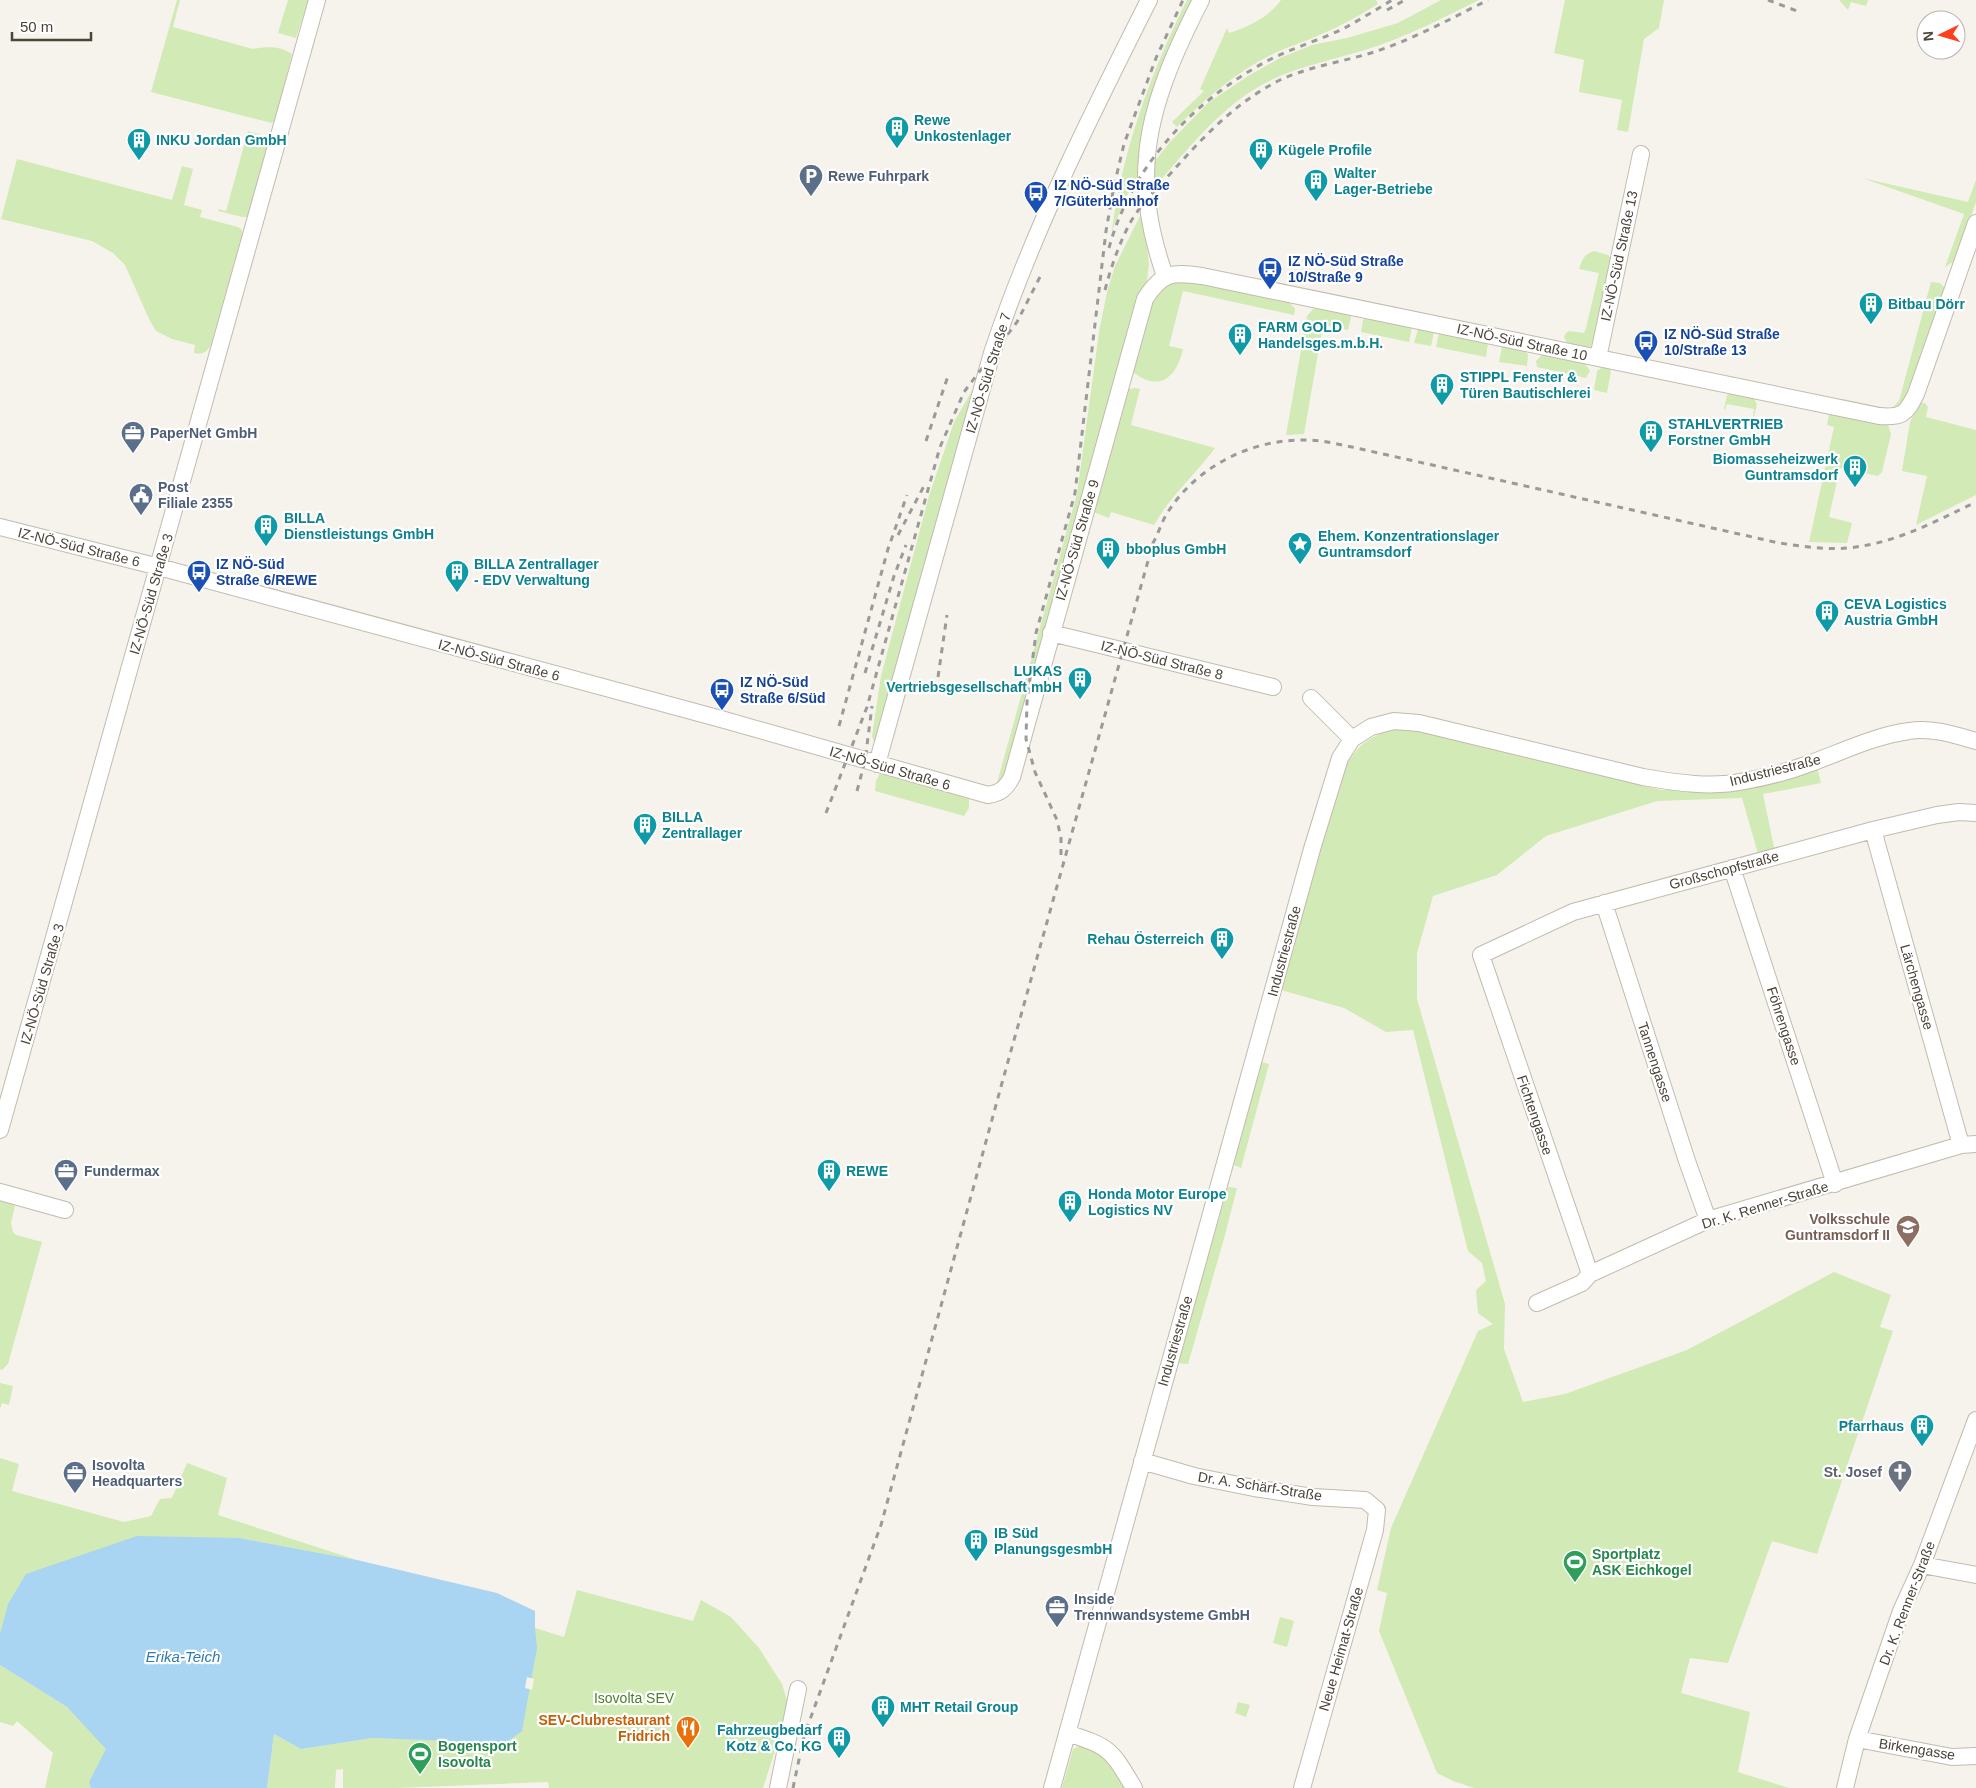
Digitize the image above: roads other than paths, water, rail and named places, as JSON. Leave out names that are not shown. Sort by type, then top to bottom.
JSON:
[{"type":"street","name":"IZ-NÖ-Süd Straße 3","points":[[0,1130],[317,0]]},
{"type":"street","name":"IZ-NÖ-Süd Straße 7","points":[[877,764],[992,353],[1004,317],[1030,250],[1069,160],[1149,0]]},
{"type":"street","points":[[1159,281],[1157,253],[1147,199],[1147,155],[1153,123],[1167,74],[1185,31],[1201,0]]},
{"type":"street","name":"IZ-NÖ-Süd Straße 13","points":[[1598,358],[1641,154]]},
{"type":"street","name":"IZ-NÖ-Süd Straße 10","points":[[1159,281],[1184,274],[1202,276],[1879,416],[1892,417],[1902,415],[1909,408],[1916,394],[1976,223]]},
{"type":"street","name":"IZ-NÖ-Süd Straße 9","points":[[998,794],[1006,787],[1012,777],[1145,299],[1159,281]]},
{"type":"street","name":"IZ-NÖ-Süd Straße 6","points":[[0,526],[159,567],[721,719],[988,795],[998,794]]},
{"type":"street","name":"IZ-NÖ-Süd Straße 8","points":[[1051,633],[1273,687]]},
{"type":"street","points":[[1311,698],[1352,739]]},
{"type":"street","name":"Industriestraße","points":[[1052,1788],[1312,849],[1340,758],[1352,739],[1370,727],[1394,721],[1419,723],[1643,777],[1680,783],[1716,784],[1744,782],[1794,768],[1873,739],[1910,730],[1949,733],[1976,741]]},
{"type":"street","name":"Großschopfstraße","points":[[1481,955],[1573,912],[1604,903],[1937,814],[1976,813]]},
{"type":"street","name":"Lärchengasse","points":[[1873,830],[1969,1145]]},
{"type":"street","name":"Föhrengasse","points":[[1732,868],[1835,1184]]},
{"type":"street","name":"Tannengasse","points":[[1604,903],[1687,1161],[1708,1220]]},
{"type":"street","name":"Fichtengasse","points":[[1481,955],[1590,1274]]},
{"type":"street","name":"Dr. K. Renner-Straße","points":[[1536,1303],[1582,1283],[1590,1274],[1708,1220],[1969,1145]]},
{"type":"street","points":[[0,1192],[65,1210]]},
{"type":"street","name":"Dr. K. Renner-Straße","points":[[1845,1788],[1857,1739],[1901,1611],[1922,1565],[1976,1420]]},
{"type":"street","name":"Dr. A. Schärf-Straße","points":[[1142,1461],[1194,1476],[1260,1489],[1313,1497],[1365,1500],[1376,1510]]},
{"type":"street","name":"Neue Heimat-Straße","points":[[1302,1788],[1375,1530],[1376,1510]]},
{"type":"street","points":[[1922,1565],[1976,1575]]},
{"type":"street","points":[[778,1788],[798,1689]]},
{"type":"street","points":[[1067,1733],[1099,1744],[1110,1751],[1134,1788]]},
{"type":"street","name":"Birkengasse","points":[[1857,1739],[1952,1756],[1976,1756]]},
{"type":"water","name":"Erika-Teich","points":[[137,1536],[239,1538],[357,1560],[497,1593],[535,1611],[537,1648],[522,1731],[505,1743],[373,1738],[301,1749],[274,1734],[267,1788],[91,1788],[89,1782],[106,1749],[67,1707],[0,1665],[0,1634],[8,1604],[26,1574]]},
{"type":"railway","points":[[1061,855],[1061,838],[1057,820],[1035,772],[1026,739],[1027,702],[1036,633],[1075,493],[1106,231],[1114,186],[1124,144],[1156,58],[1183,0]]},
{"type":"railway","points":[[1109,248],[1119,218],[1133,190],[1150,163],[1192,115],[1216,94],[1269,60],[1343,29],[1392,0]]},
{"type":"railway","points":[[1387,10],[1405,0]]},
{"type":"railway","points":[[1105,290],[1122,239],[1139,209],[1195,146],[1221,121],[1249,99],[1291,75],[1371,53],[1401,42],[1488,0]]},
{"type":"railway","points":[[1768,0],[1797,11]]},
{"type":"railway","points":[[826,813],[867,707],[940,447],[964,392],[1017,322],[1042,273]]},
{"type":"railway","points":[[926,441],[949,373]]},
{"type":"railway","points":[[793,1788],[804,1736],[881,1525],[1153,543],[1166,515],[1178,498],[1192,483],[1226,459],[1265,445],[1285,441],[1306,440],[1324,441],[1352,447],[1779,543],[1813,547],[1847,548],[1881,542],[1913,531],[1976,502]]},
{"type":"railway","points":[[898,535],[924,486]]},
{"type":"railway","points":[[839,726],[888,549],[907,495]]},
{"type":"railway","points":[[865,673],[894,576],[906,545]]},
{"type":"railway","points":[[938,677],[947,615]]},
{"type":"railway","points":[[857,791],[865,761],[872,706]]},
{"type":"place","name":"Rewe Unkostenlager","points":[[897,149]]},
{"type":"place","name":"INKU Jordan GmbH","points":[[139,161]]},
{"type":"place","name":"Kügele Profile","points":[[1261,171]]},
{"type":"place","name":"Rewe Fuhrpark","points":[[811,197]]},
{"type":"place","name":"Walter Lager-Betriebe","points":[[1316,202]]},
{"type":"place","name":"IZ NÖ-Süd Straße 7/Güterbahnhof","points":[[1036,214]]},
{"type":"place","name":"IZ NÖ-Süd Straße 10/Straße 9","points":[[1270,290]]},
{"type":"place","name":"Bitbau Dörr","points":[[1871,325]]},
{"type":"place","name":"FARM GOLD Handelsges.m.b.H.","points":[[1240,356]]},
{"type":"place","name":"IZ NÖ-Süd Straße 10/Straße 13","points":[[1646,363]]},
{"type":"place","name":"STIPPL Fenster & Türen Bautischlerei","points":[[1442,406]]},
{"type":"place","name":"STAHLVERTRIEB Forstner GmbH","points":[[1651,453]]},
{"type":"place","name":"PaperNet GmbH","points":[[133,454]]},
{"type":"place","name":"Biomasseheizwerk Guntramsdorf","points":[[1855,488]]},
{"type":"place","name":"Post Filiale 2355","points":[[141,516]]},
{"type":"place","name":"BILLA Dienstleistungs GmbH","points":[[266,547]]},
{"type":"place","name":"Ehem. Konzentrationslager Guntramsdorf","points":[[1300,565]]},
{"type":"place","name":"bboplus GmbH","points":[[1108,570]]},
{"type":"place","name":"IZ NÖ-Süd Straße 6/REWE","points":[[199,593]]},
{"type":"place","name":"BILLA Zentrallager - EDV Verwaltung","points":[[457,593]]},
{"type":"place","name":"CEVA Logistics Austria GmbH","points":[[1827,633]]},
{"type":"place","name":"LUKAS Vertriebsgesellschaft mbH","points":[[1080,700]]},
{"type":"place","name":"IZ NÖ-Süd Straße 6/Süd","points":[[722,711]]},
{"type":"place","name":"BILLA Zentrallager","points":[[645,846]]},
{"type":"place","name":"Rehau Österreich","points":[[1222,960]]},
{"type":"place","name":"Fundermax","points":[[66,1192]]},
{"type":"place","name":"REWE","points":[[829,1192]]},
{"type":"place","name":"Honda Motor Europe Logistics NV","points":[[1070,1223]]},
{"type":"place","name":"Volksschule Guntramsdorf II","points":[[1908,1248]]},
{"type":"place","name":"Pfarrhaus","points":[[1922,1447]]},
{"type":"place","name":"St. Josef","points":[[1900,1493]]},
{"type":"place","name":"Isovolta Headquarters","points":[[75,1494]]},
{"type":"place","name":"IB Süd PlanungsgesmbH","points":[[976,1562]]},
{"type":"place","name":"Sportplatz ASK Eichkogel","points":[[1575,1583]]},
{"type":"place","name":"Inside Trennwandsysteme GmbH","points":[[1057,1628]]},
{"type":"place","name":"MHT Retail Group","points":[[883,1728]]},
{"type":"place","name":"SEV-Clubrestaurant Fridrich","points":[[688,1749]]},
{"type":"place","name":"Fahrzeugbedarf Kotz & Co. KG","points":[[839,1759]]},
{"type":"place","name":"Bogensport Isovolta","points":[[420,1775]]},
{"type":"park label","name":"Isovolta SEV","points":[[634,1698]]}]
